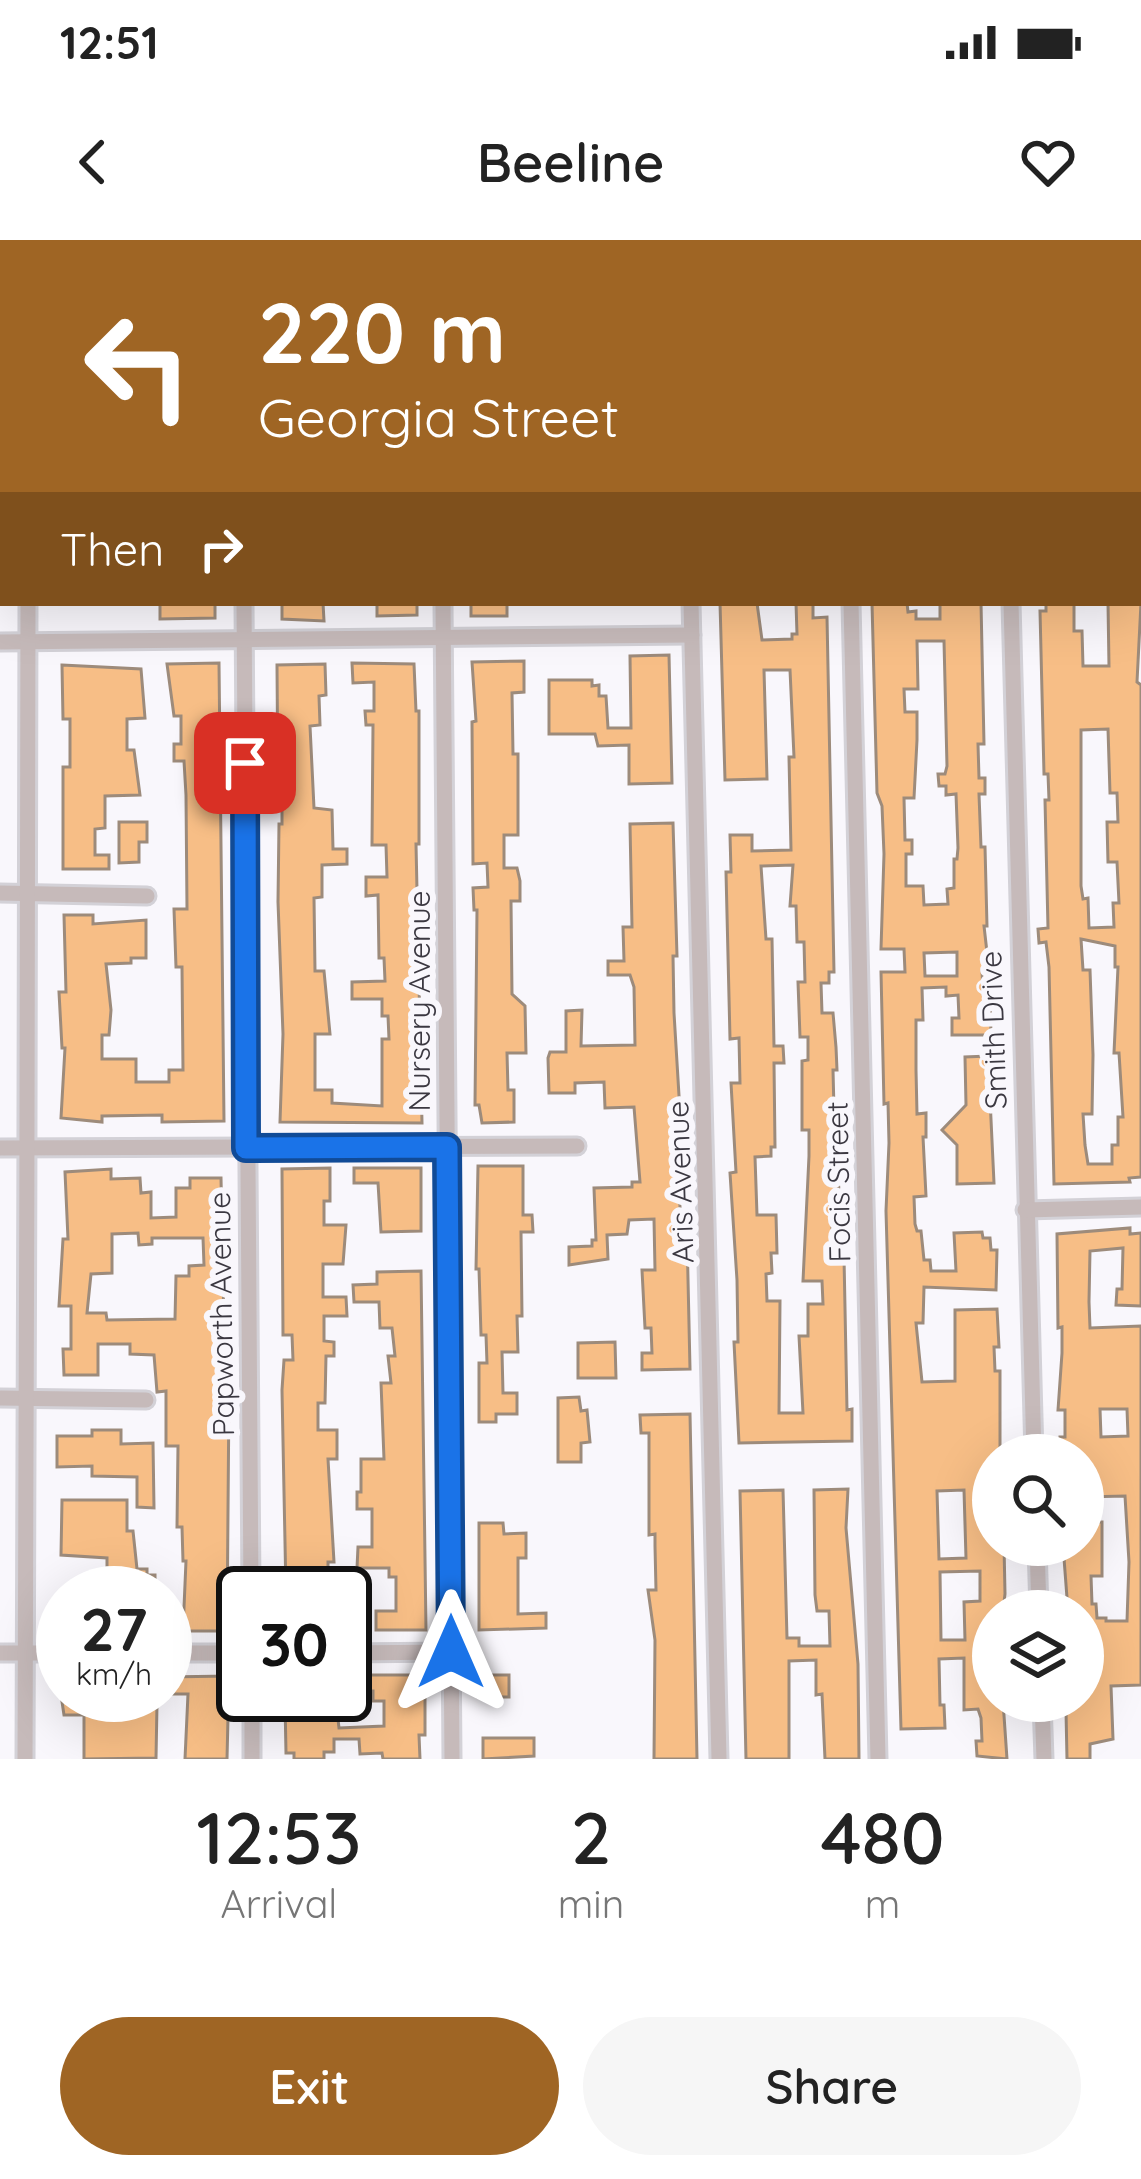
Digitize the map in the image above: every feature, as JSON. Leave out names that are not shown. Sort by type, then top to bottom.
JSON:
[{"type":"street","points":[[25,1759],[28,606]]},
{"type":"street","name":"Papworth Avenue","points":[[244,606],[251,1566]]},
{"type":"street","name":"Nursery Avenue","points":[[443,606],[452,1759]]},
{"type":"street","name":"Aris Avenue","points":[[692,606],[718,1759]]},
{"type":"street","name":"Focis Street","points":[[851,606],[878,1759]]},
{"type":"street","name":"Smith Drive","points":[[1011,606],[1033,1434]]},
{"type":"street","points":[[0,641],[692,635]]},
{"type":"street","points":[[0,893],[147,896]]},
{"type":"street","points":[[0,1148],[577,1146]]},
{"type":"street","points":[[1025,1210],[1141,1207]]},
{"type":"street","points":[[0,1398],[146,1400]]},
{"type":"street","points":[[372,1653],[451,1652]]},
{"type":"street","points":[[0,1653],[36,1653]]},
{"type":"street","points":[[252,1722],[253,1759]]},
{"type":"street","points":[[1043,1722],[1044,1759]]},
{"type":"building","points":[[160,606],[215,606],[215,618],[160,619]]},
{"type":"building","points":[[282,606],[323,606],[324,621],[282,619]]},
{"type":"building","points":[[377,606],[417,606],[417,615],[377,616]]},
{"type":"building","points":[[471,606],[507,606],[507,616],[471,616]]},
{"type":"building","points":[[720,606],[757,606],[762,640],[792,639],[797,634],[796,606],[813,606],[813,618],[827,617],[834,972],[829,972],[829,983],[821,983],[822,1013],[833,1013],[836,1047],[839,1208],[832,1208],[832,1232],[839,1232],[839,1257],[844,1257],[847,1410],[852,1409],[852,1441],[739,1443],[730,1173],[736,1172],[731,1083],[740,1083],[739,1038],[730,1039],[726,872],[731,872],[730,835],[752,835],[752,851],[791,850],[790,670],[764,670],[767,779],[725,780]],"holes":[[[793,865],[790,906],[796,906],[797,942],[804,942],[805,982],[798,982],[800,1037],[808,1037],[808,1060],[802,1061],[802,1130],[809,1130],[803,1281],[822,1281],[823,1304],[808,1304],[808,1336],[799,1336],[803,1413],[779,1413],[780,1301],[767,1301],[766,1274],[772,1273],[771,1253],[777,1253],[776,1215],[757,1215],[755,1157],[771,1156],[771,1147],[775,1147],[774,1063],[784,1063],[783,1046],[774,1046],[772,939],[766,939],[761,866]]]},
{"type":"building","points":[[872,606],[907,606],[908,612],[916,611],[916,619],[940,619],[940,606],[981,606],[984,744],[978,744],[979,778],[985,778],[985,794],[979,794],[989,970],[982,970],[983,994],[990,994],[991,1035],[952,1035],[952,1018],[959,1018],[958,995],[946,996],[946,987],[922,988],[923,1020],[916,1020],[916,1070],[917,1114],[926,1113],[926,1196],[914,1197],[915,1224],[931,1271],[956,1271],[954,1233],[982,1232],[983,1238],[990,1238],[991,1250],[997,1250],[996,1290],[924,1287],[923,1323],[916,1323],[922,1382],[955,1381],[955,1310],[997,1309],[999,1347],[994,1347],[995,1371],[1000,1371],[1000,1434],[972,1434],[972,1566],[1004,1566],[1005,1590],[980,1590],[980,1571],[940,1572],[941,1640],[965,1640],[964,1602],[972,1602],[972,1709],[964,1710],[964,1658],[939,1659],[945,1728],[901,1729],[881,972],[905,972],[904,949],[881,949],[884,854],[877,793]],"holes":[[[917,641],[944,641],[947,766],[945,774],[938,774],[946,795],[956,794],[958,848],[954,888],[947,889],[948,904],[924,905],[923,886],[906,886],[906,854],[912,854],[912,840],[905,840],[904,798],[914,798],[917,712],[905,712],[904,689],[918,689]],[[957,952],[957,976],[925,976],[924,953]],[[964,1490],[966,1558],[939,1559],[937,1491]]]},
{"type":"building","points":[[1046,606],[1074,606],[1074,631],[1082,631],[1083,666],[1109,666],[1108,606],[1141,606],[1137,682],[1141,685],[1141,1177],[1129,1178],[1130,1182],[1054,1184],[1049,967],[1046,942],[1039,943],[1038,929],[1048,928],[1045,800],[1049,800],[1048,774],[1044,774],[1040,611],[1046,611]],"holes":[[[1108,729],[1110,793],[1117,793],[1118,822],[1107,822],[1108,862],[1117,862],[1119,903],[1113,903],[1114,927],[1089,928],[1088,898],[1083,899],[1081,886],[1081,730]],[[1081,939],[1115,946],[1114,1053],[1119,1053],[1123,1117],[1118,1117],[1112,1164],[1088,1164],[1083,1114],[1092,1114],[1093,1055],[1090,970],[1083,970]]]},
{"type":"building","points":[[669,655],[672,783],[629,784],[629,745],[598,746],[595,734],[549,734],[549,680],[592,680],[592,686],[599,685],[599,696],[606,696],[608,728],[631,728],[630,656]]},
{"type":"building","points":[[524,661],[524,692],[512,693],[518,835],[504,835],[504,868],[517,868],[520,881],[520,901],[511,901],[512,994],[525,1006],[526,1053],[507,1053],[514,1122],[482,1123],[479,1105],[475,1105],[477,910],[473,888],[488,887],[487,863],[473,864],[472,722],[476,721],[472,662]]},
{"type":"building","points":[[219,663],[224,1121],[162,1122],[162,1115],[102,1116],[102,1122],[61,1118],[65,1048],[59,992],[66,992],[64,915],[93,915],[93,924],[146,920],[146,958],[106,964],[111,1010],[109,1035],[102,1035],[102,1059],[136,1059],[136,1082],[169,1082],[169,1070],[183,1070],[182,967],[176,967],[174,909],[187,909],[186,795],[184,761],[174,761],[174,744],[181,744],[181,716],[174,716],[167,664]]},
{"type":"building","points":[[352,663],[414,664],[419,711],[416,844],[422,1123],[280,1122],[282,797],[278,797],[277,665],[325,664],[320,725],[310,726],[314,808],[332,810],[333,849],[347,849],[347,864],[322,865],[322,897],[314,898],[315,971],[324,971],[330,1034],[315,1034],[315,1090],[332,1090],[332,1103],[382,1106],[382,1039],[389,1039],[388,1016],[382,1016],[382,999],[352,999],[352,982],[385,981],[384,958],[379,958],[378,895],[366,896],[366,877],[387,877],[386,845],[372,845],[373,725],[366,725],[365,711],[374,711],[374,682],[353,683]]},
{"type":"building","points":[[62,665],[141,669],[145,718],[127,719],[127,750],[134,750],[140,795],[105,796],[105,828],[95,829],[95,855],[109,855],[109,869],[63,869],[63,767],[70,767],[70,719],[63,719]]},
{"type":"building","points":[[119,822],[147,822],[147,842],[139,842],[139,862],[119,863]]},
{"type":"building","points":[[673,823],[674,1013],[684,1178],[679,1178],[682,1235],[687,1234],[690,1369],[642,1370],[642,1353],[652,1353],[651,1328],[645,1328],[642,1270],[655,1270],[654,1219],[629,1220],[627,1234],[607,1235],[608,1259],[569,1265],[569,1247],[592,1246],[596,1240],[594,1188],[632,1187],[632,1182],[640,1182],[634,1107],[605,1108],[604,1082],[575,1083],[575,1093],[549,1093],[548,1058],[550,1052],[566,1052],[566,1011],[582,1010],[581,1046],[635,1045],[630,975],[608,975],[608,961],[624,961],[623,927],[632,927],[630,824]]},
{"type":"building","points":[[988,1056],[994,1183],[957,1184],[957,1145],[942,1130],[966,1105],[965,1057]]},
{"type":"building","points":[[478,1166],[523,1166],[523,1215],[532,1215],[533,1232],[521,1232],[518,1352],[502,1352],[503,1393],[517,1393],[517,1414],[496,1414],[496,1422],[479,1422],[479,1363],[487,1363],[476,1269]]},
{"type":"building","points":[[330,1168],[324,1225],[346,1225],[343,1264],[323,1264],[323,1297],[346,1297],[347,1316],[324,1316],[324,1341],[334,1342],[334,1356],[326,1356],[325,1403],[318,1403],[318,1430],[337,1430],[337,1459],[328,1459],[334,1562],[328,1566],[285,1566],[282,1390],[284,1360],[293,1360],[292,1335],[283,1335],[282,1169]]},
{"type":"building","points":[[354,1168],[421,1168],[421,1231],[381,1232],[378,1183],[354,1183]]},
{"type":"building","points":[[111,1169],[111,1179],[140,1178],[141,1193],[151,1192],[151,1218],[176,1217],[176,1188],[190,1188],[190,1178],[221,1178],[229,1391],[228,1566],[216,1566],[216,1631],[192,1631],[192,1566],[183,1561],[182,1527],[177,1527],[178,1446],[166,1446],[166,1391],[157,1392],[154,1355],[130,1354],[130,1344],[98,1344],[98,1375],[64,1375],[63,1349],[71,1349],[71,1306],[59,1306],[63,1239],[68,1239],[65,1172]],"holes":[[[138,1233],[139,1245],[152,1244],[152,1238],[203,1238],[204,1265],[189,1266],[189,1276],[176,1276],[175,1319],[107,1320],[106,1313],[87,1313],[91,1274],[112,1273],[112,1234]]]},
{"type":"building","points":[[1130,1228],[1130,1234],[1141,1233],[1141,1306],[1116,1305],[1117,1289],[1122,1289],[1123,1248],[1090,1251],[1090,1328],[1141,1326],[1141,1685],[1111,1686],[1113,1739],[1090,1744],[1090,1759],[1067,1759],[1066,1722],[1104,1722],[1104,1618],[1127,1621],[1125,1496],[1104,1496],[1104,1437],[1128,1436],[1127,1409],[1100,1409],[1101,1434],[1065,1434],[1065,1410],[1058,1410],[1062,1327],[1058,1328],[1057,1234]]},
{"type":"building","points":[[421,1271],[426,1630],[376,1630],[376,1611],[396,1611],[396,1577],[389,1577],[389,1568],[357,1566],[358,1547],[372,1547],[372,1509],[357,1509],[361,1459],[384,1459],[381,1383],[391,1383],[388,1356],[395,1356],[392,1328],[380,1328],[379,1302],[354,1302],[353,1285],[377,1284],[377,1272]]},
{"type":"building","points":[[615,1342],[616,1378],[578,1378],[578,1343]]},
{"type":"building","points":[[579,1397],[581,1411],[587,1410],[590,1442],[581,1443],[581,1462],[558,1462],[558,1398]]},
{"type":"building","points":[[690,1414],[697,1759],[654,1759],[655,1640],[648,1590],[656,1590],[655,1534],[649,1535],[649,1433],[641,1433],[640,1415]]},
{"type":"building","points":[[92,1430],[121,1430],[121,1444],[153,1443],[154,1508],[137,1507],[137,1477],[92,1476],[92,1466],[57,1467],[57,1436],[92,1436]]},
{"type":"building","points":[[848,1489],[859,1759],[825,1759],[816,1660],[789,1661],[789,1759],[746,1759],[740,1491],[783,1490],[787,1638],[799,1638],[799,1646],[830,1646],[829,1611],[817,1611],[815,1595],[814,1490]]},
{"type":"building","points":[[62,1500],[127,1500],[127,1531],[133,1531],[137,1566],[107,1566],[107,1558],[61,1555]]},
{"type":"building","points":[[479,1523],[503,1523],[504,1534],[526,1533],[526,1558],[518,1558],[518,1614],[546,1613],[546,1628],[479,1630]]},
{"type":"building","points":[[1065,1566],[1102,1566],[1102,1576],[1091,1576],[1092,1590],[1066,1590]]},
{"type":"building","points":[[372,1675],[425,1675],[420,1759],[360,1754],[359,1739],[334,1739],[334,1752],[324,1752],[324,1759],[294,1759],[294,1753],[286,1753],[285,1722],[338,1722],[339,1728],[384,1726],[384,1701],[373,1701]]},
{"type":"building","points":[[478,1675],[509,1675],[509,1697],[478,1697]]},
{"type":"building","points":[[216,1676],[216,1722],[228,1722],[227,1759],[185,1759],[187,1722],[192,1722],[192,1677]]},
{"type":"building","points":[[84,1722],[157,1722],[156,1758],[84,1759]]},
{"type":"building","points":[[981,1722],[1004,1722],[1007,1759],[977,1756],[976,1741],[982,1741]]},
{"type":"building","points":[[483,1738],[534,1738],[534,1756],[483,1759]]},
{"type":"route","points":[[245,763],[246,1148],[447,1147],[451,1652]]}]
